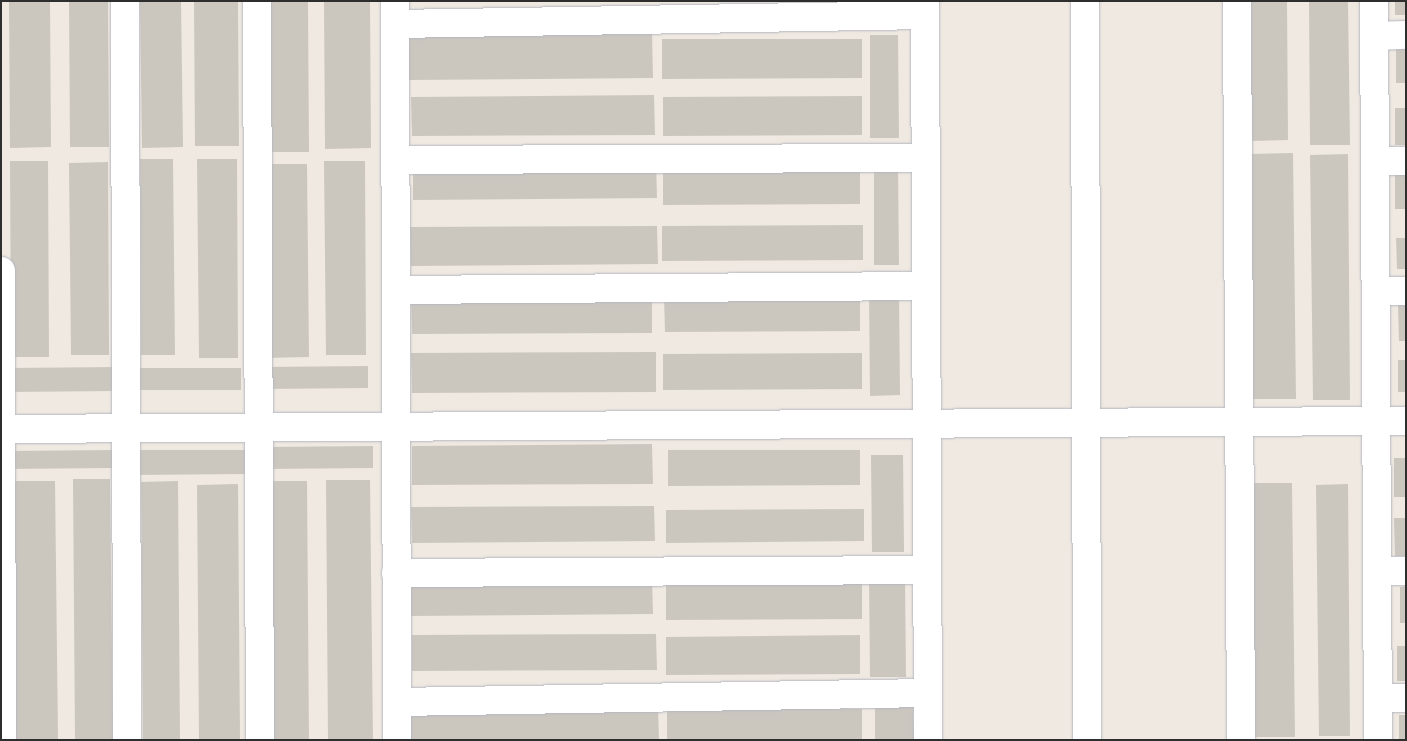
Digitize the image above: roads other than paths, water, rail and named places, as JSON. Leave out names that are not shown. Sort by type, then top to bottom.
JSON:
[{"type":"street","points":[[125,1],[127,740]]},
{"type":"street","points":[[257,1],[260,740]]},
{"type":"street","points":[[1085,1],[1089,423],[1088,740]]},
{"type":"street","points":[[1237,1],[1241,740]]},
{"type":"street","points":[[1374,1],[1378,740]]},
{"type":"street","points":[[397,740],[395,12],[925,8],[928,740]]},
{"type":"street","points":[[1374,36],[1406,35]]},
{"type":"street","points":[[395,160],[925,158]]},
{"type":"street","points":[[1375,161],[1406,161]]},
{"type":"street","points":[[1,271],[2,740]]},
{"type":"street","points":[[396,290],[926,286]]},
{"type":"street","points":[[1376,291],[1406,291]]},
{"type":"street","points":[[2,429],[1406,421]]},
{"type":"street","points":[[396,574],[927,570]]},
{"type":"street","points":[[1377,571],[1406,571]]},
{"type":"street","points":[[397,702],[928,693]]},
{"type":"street","points":[[1378,698],[1406,698]]}]
